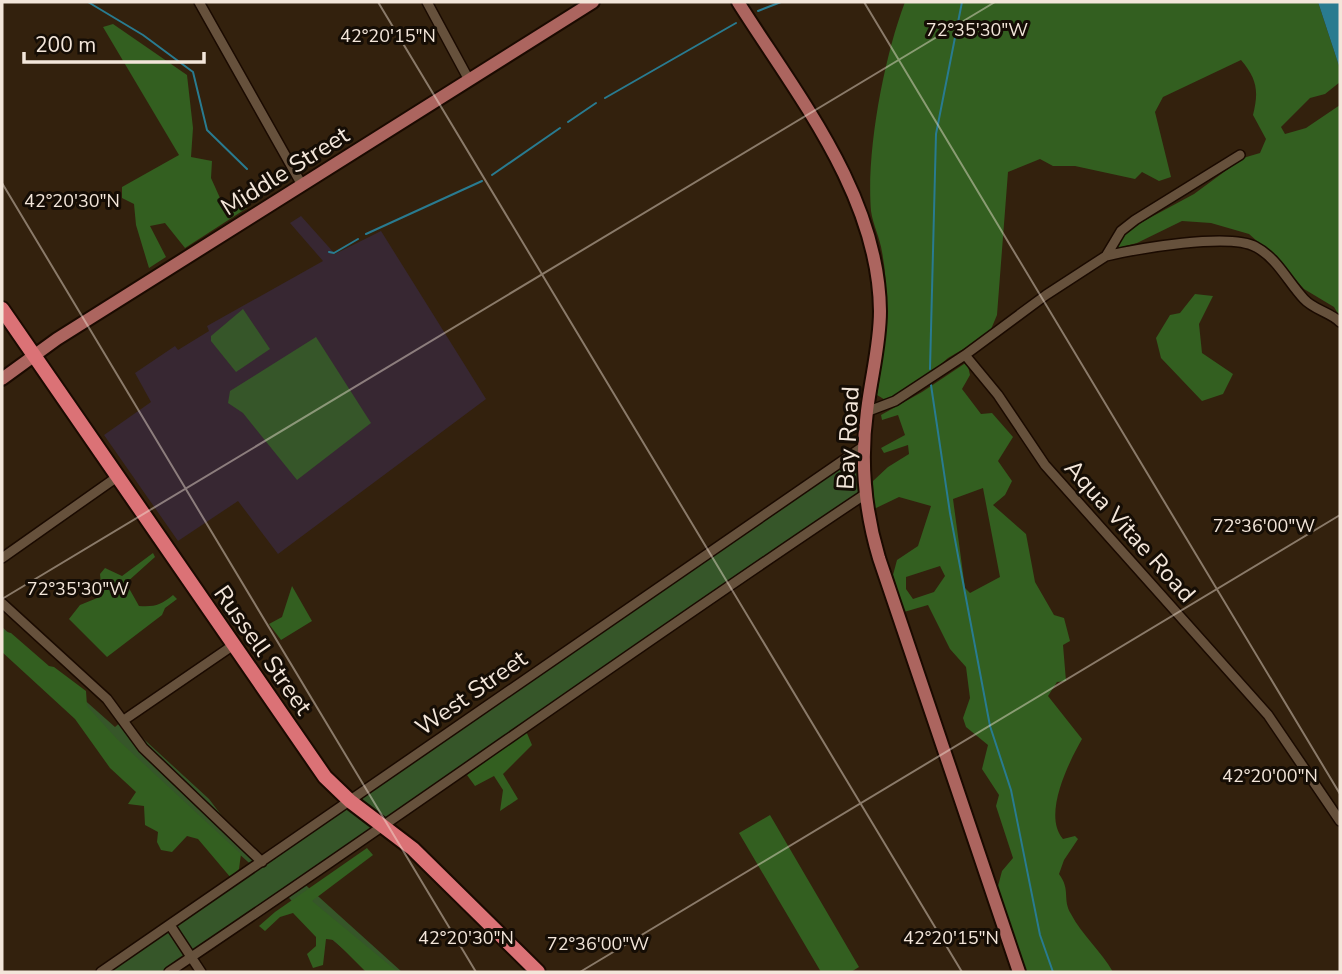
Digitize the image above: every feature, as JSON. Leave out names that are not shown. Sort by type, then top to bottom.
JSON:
[{"type":"highway","name":"Russell Street","points":[[2,309],[310,757],[349,801],[413,849],[537,972]]},
{"type":"main road","name":"Middle Street","points":[[2,379],[32,355],[593,2]]},
{"type":"main road","name":"Bay Road","points":[[738,2],[842,170],[867,225],[877,267],[880,312],[878,344],[866,412],[864,495],[879,558],[1019,972]]},
{"type":"street","points":[[200,2],[302,185]]},
{"type":"street","points":[[427,2],[469,80]]},
{"type":"street","points":[[1106,256],[1121,231],[1135,220],[1240,155]]},
{"type":"street","points":[[866,412],[895,401],[965,355],[1045,295],[1106,256],[1154,245],[1202,242],[1254,245],[1266,253],[1306,301],[1340,322]]},
{"type":"street","name":"Aqua Vitae Road","points":[[965,355],[998,395],[1045,465],[1268,715],[1340,821]]},
{"type":"street","name":"West Street","points":[[101,972],[864,446]]},
{"type":"street","points":[[2,558],[117,477]]},
{"type":"street","points":[[169,972],[385,827],[591,681],[864,495]]},
{"type":"street","points":[[2,603],[107,699],[143,748],[262,862]]},
{"type":"street","points":[[124,720],[232,646]]},
{"type":"street","points":[[170,925],[201,972]]},
{"type":"shaded area","points":[[301,216],[335,254],[381,231],[486,399],[278,554],[238,501],[178,541],[104,435],[151,402],[135,373],[175,346],[178,350],[209,331],[207,326],[323,261],[290,223]]},
{"type":"green space","points":[[905,2],[1318,2],[1340,69],[1340,82],[1325,94],[1310,98],[1281,127],[1285,134],[1306,128],[1340,105],[1340,317],[1334,307],[1304,289],[1274,256],[1249,234],[1211,223],[1182,221],[1137,243],[1118,248],[1124,235],[1142,222],[1194,194],[1243,158],[1260,153],[1266,139],[1253,115],[1255,86],[1241,60],[1163,97],[1155,112],[1171,177],[1159,181],[1142,172],[1135,179],[1075,166],[1053,166],[1040,159],[1008,172],[997,315],[989,334],[948,358],[925,378],[887,401],[877,395],[884,341],[886,288],[881,247],[871,211],[871,161],[878,105],[890,50]]},
{"type":"green space","points":[[113,24],[187,75],[193,128],[191,157],[212,161],[211,178],[220,198],[247,208],[185,248],[165,223],[150,226],[166,257],[149,268],[136,225],[134,204],[122,198],[122,187],[179,155],[103,27]]},
{"type":"green space","points":[[1195,294],[1213,296],[1199,324],[1202,353],[1233,374],[1223,394],[1202,401],[1161,358],[1156,338],[1170,315],[1180,313]]},
{"type":"green space","points":[[243,309],[270,349],[236,372],[211,341],[211,336]]},
{"type":"green space","points":[[316,337],[371,423],[297,480],[243,413],[228,403],[230,391]]},
{"type":"green space","points":[[967,362],[970,375],[962,389],[981,414],[992,413],[1013,437],[998,461],[1012,481],[1005,495],[993,505],[1026,534],[1035,582],[1054,615],[1064,618],[1070,641],[1063,645],[1066,681],[1057,682],[1048,696],[1082,739],[1065,774],[1056,803],[1057,829],[1063,839],[1075,836],[1078,839],[1064,860],[1059,874],[1065,885],[1071,914],[1113,972],[1023,972],[998,886],[1002,871],[1013,858],[996,806],[999,795],[982,769],[988,745],[966,727],[963,718],[970,698],[966,667],[950,649],[928,605],[904,612],[893,575],[897,560],[918,546],[931,506],[899,497],[874,509],[873,481],[888,467],[909,454],[908,445],[884,453],[881,448],[905,435],[898,415],[882,420],[881,415]],"holes":[[[983,488],[1000,577],[970,593],[965,588],[953,499]],[[940,566],[945,576],[934,592],[913,599],[906,589],[906,577]]]},
{"type":"green space","points":[[856,456],[859,494],[299,879],[402,972],[370,972],[307,918],[282,890],[161,972],[109,972],[257,870],[2,643],[2,627],[115,727],[123,720],[209,799],[232,829],[270,862]]},
{"type":"green space","points":[[153,553],[155,557],[126,583],[139,606],[158,605],[173,595],[177,599],[165,608],[162,615],[107,657],[69,619],[80,605],[102,596],[100,574],[105,568],[122,576]]},
{"type":"green space","points":[[292,586],[312,621],[281,640],[269,624],[282,617]]},
{"type":"green space","points":[[2,631],[11,633],[49,666],[86,691],[87,706],[117,739],[241,854],[239,869],[231,878],[198,839],[187,836],[172,852],[161,850],[157,842],[158,832],[145,825],[144,806],[128,804],[136,792],[110,768],[75,719],[2,652]]},
{"type":"green space","points":[[526,731],[532,745],[503,774],[518,799],[500,811],[503,790],[494,776],[475,786],[467,775]]},
{"type":"green space","points":[[770,815],[859,967],[851,972],[821,972],[739,833]]},
{"type":"green space","points":[[367,848],[373,855],[312,901],[398,972],[366,972],[334,940],[326,939],[323,965],[313,968],[307,954],[316,946],[316,937],[293,913],[280,917],[265,931],[259,926],[275,912]]},
{"type":"water","points":[[1318,2],[1340,2],[1340,69]]},
{"type":"waterway","points":[[88,2],[143,35],[193,72],[207,130],[247,169]]},
{"type":"waterway","points":[[758,11],[781,2]]},
{"type":"waterway","points":[[930,369],[936,134],[962,2]]},
{"type":"waterway","points":[[605,98],[736,23]]},
{"type":"waterway","points":[[568,122],[596,103]]},
{"type":"waterway","points":[[492,175],[560,128]]},
{"type":"waterway","points":[[366,234],[482,181]]},
{"type":"waterway","points":[[329,252],[334,253],[358,239]]},
{"type":"waterway","points":[[931,385],[950,513],[990,726],[1011,790],[1040,935],[1053,972]]}]
